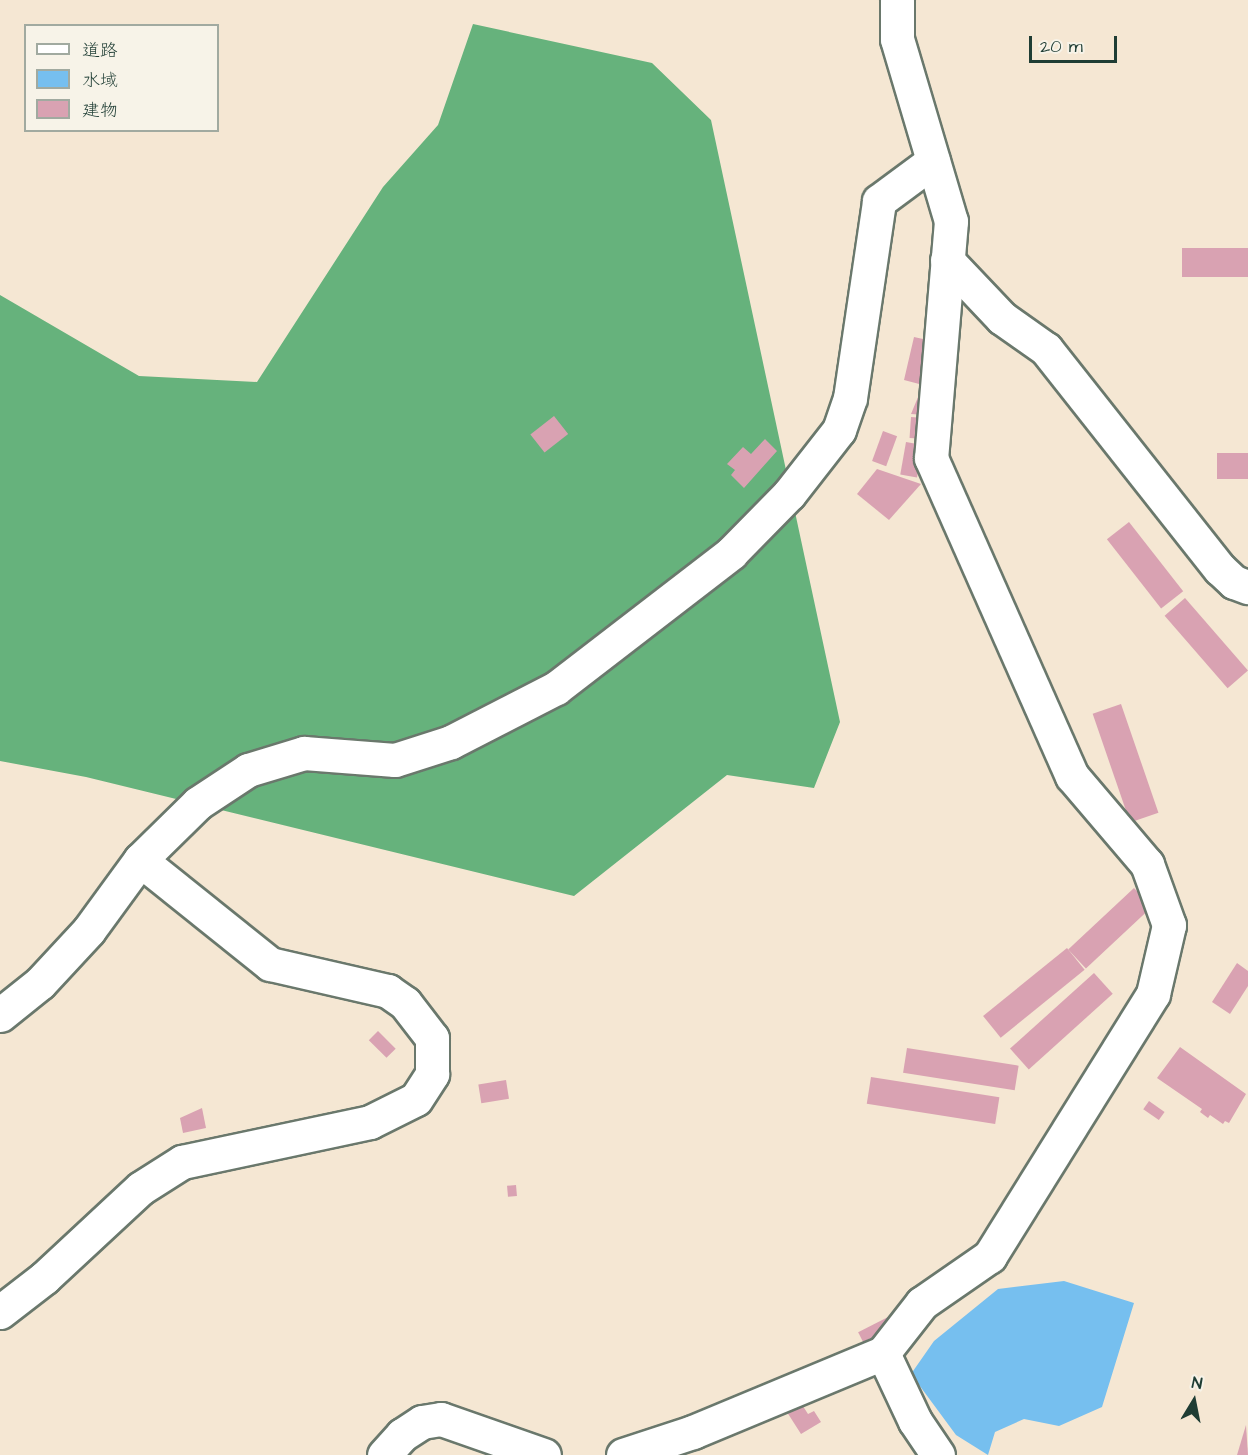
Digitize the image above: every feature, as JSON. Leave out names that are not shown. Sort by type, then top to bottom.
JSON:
[{"type":"street","points":[[623,1455],[693,1432],[883,1353],[922,1303],[990,1256],[1153,994],[1169,925],[1147,864],[1072,777],[931,458],[951,221],[897,39],[897,0]]},
{"type":"street","points":[[0,1015],[40,983],[82,937],[140,860],[198,803],[248,770],[304,753],[395,760],[451,742],[556,688],[731,554],[789,494],[839,430],[850,398],[879,201],[933,161]]},
{"type":"street","points":[[947,260],[1002,318],[1046,349],[1220,569],[1234,582],[1248,587]]},
{"type":"street","points":[[0,1312],[44,1278],[141,1188],[182,1162],[370,1122],[416,1099],[432,1074],[432,1038],[405,1003],[388,991],[270,964],[140,860]]},
{"type":"street","points":[[883,1353],[915,1421],[938,1455]]},
{"type":"street","points":[[384,1455],[402,1435],[422,1422],[441,1419],[544,1455]]},
{"type":"green space","points":[[473,24],[652,63],[711,120],[840,722],[814,788],[727,775],[574,896],[86,777],[0,761],[0,295],[139,376],[257,382],[383,187],[438,125]]},
{"type":"water","points":[[1064,1281],[1134,1303],[1102,1407],[1059,1426],[1024,1419],[995,1432],[988,1455],[956,1435],[911,1374],[934,1341],[998,1289]]},
{"type":"building","points":[[1182,248],[1248,248],[1248,277],[1182,277]]},
{"type":"building","points":[[914,337],[941,343],[925,415],[911,414],[923,385],[904,380]]},
{"type":"building","points":[[554,416],[568,434],[545,453],[530,434]]},
{"type":"building","points":[[911,417],[924,418],[923,439],[910,438]]},
{"type":"building","points":[[883,431],[897,436],[886,466],[872,461]]},
{"type":"building","points":[[765,439],[777,451],[744,488],[731,475],[735,470],[727,464],[743,447],[751,454]]},
{"type":"building","points":[[906,442],[923,445],[917,477],[900,474]]},
{"type":"building","points":[[1217,453],[1248,453],[1248,479],[1217,479]]},
{"type":"building","points":[[877,469],[921,484],[889,520],[857,494]]},
{"type":"building","points":[[1129,522],[1183,591],[1161,609],[1107,539]]},
{"type":"building","points":[[1185,598],[1248,670],[1228,688],[1165,616]]},
{"type":"building","points":[[1121,704],[1158,813],[1130,823],[1093,714]]},
{"type":"building","points":[[1134,888],[1152,907],[1086,968],[1068,949]]},
{"type":"building","points":[[1067,948],[1085,970],[1001,1038],[983,1016]]},
{"type":"building","points":[[1237,963],[1248,971],[1248,986],[1230,1014],[1212,1002]]},
{"type":"building","points":[[1094,973],[1113,994],[1029,1069],[1010,1049]]},
{"type":"building","points":[[378,1031],[396,1049],[386,1058],[369,1040]]},
{"type":"building","points":[[1180,1047],[1246,1094],[1229,1123],[1225,1121],[1223,1124],[1210,1115],[1208,1118],[1200,1112],[1202,1109],[1157,1078]]},
{"type":"building","points":[[907,1048],[1019,1066],[1015,1090],[903,1073]]},
{"type":"building","points":[[871,1077],[999,1097],[995,1124],[867,1104]]},
{"type":"building","points":[[506,1080],[509,1099],[481,1103],[478,1084]]},
{"type":"building","points":[[1149,1101],[1165,1112],[1159,1120],[1143,1109]]},
{"type":"building","points":[[202,1108],[206,1128],[183,1133],[180,1118]]},
{"type":"building","points":[[516,1185],[517,1196],[508,1197],[507,1186]]},
{"type":"building","points":[[892,1315],[897,1325],[863,1342],[858,1332]]},
{"type":"building","points":[[799,1400],[808,1414],[814,1411],[821,1422],[801,1434],[785,1409]]},
{"type":"building","points":[[1246,1425],[1248,1455],[1237,1455]]}]
